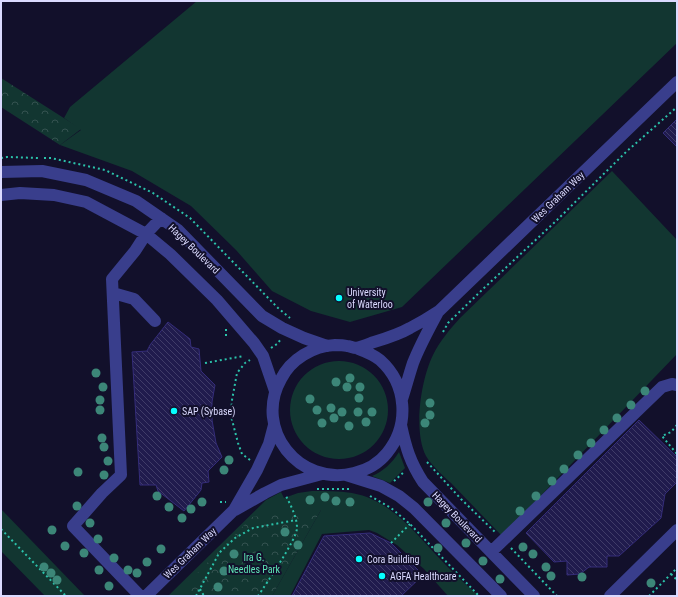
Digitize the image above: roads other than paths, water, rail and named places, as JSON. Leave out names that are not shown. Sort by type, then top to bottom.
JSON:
[{"type":"street","name":"Wes Graham Way","points":[[356,348],[382,340],[410,328],[439,311],[677,82]]},
{"type":"street","name":"Hagey Boulevard","points":[[1,172],[42,170],[86,180],[136,201],[178,230],[262,316],[282,328],[304,338],[329,346]]},
{"type":"street","name":"Hagey Boulevard","points":[[1,195],[20,193],[54,195],[86,202],[146,234],[170,254],[217,300],[254,343],[263,356],[275,391]]},
{"type":"street","points":[[140,596],[73,526],[102,493],[121,475],[112,278],[135,251],[146,234],[161,218]]},
{"type":"street","points":[[113,293],[134,299],[155,322]]},
{"type":"street","name":"Wes Graham Way","points":[[402,399],[413,362],[439,311]]},
{"type":"street","points":[[329,346],[346,346],[356,348],[368,352],[379,360],[396,380],[402,399],[403,410],[401,425],[397,438],[392,446],[378,461],[361,471],[346,475],[322,474],[302,465],[290,455],[281,443],[274,425],[272,409],[275,391],[280,379],[287,369],[305,354],[315,349],[329,346]]},
{"type":"street","points":[[491,552],[662,387],[672,384],[677,385]]},
{"type":"street","name":"Wes Graham Way","points":[[146,596],[234,510],[246,491],[269,444],[274,425]]},
{"type":"street","name":"Hagey Boulevard","points":[[401,425],[408,454],[423,482],[534,596]]},
{"type":"street","name":"Wes Graham Way","points":[[234,510],[281,485],[322,474]]},
{"type":"street","points":[[346,475],[381,486],[399,496],[414,508],[501,596]]},
{"type":"street","points":[[610,596],[677,530]]},
{"type":"place","name":"University of Waterloo","points":[[339,298]]},
{"type":"place","name":"SAP (Sybase)","points":[[174,411]]},
{"type":"place","name":"Cora Building","points":[[359,559]]},
{"type":"place","name":"AGFA Healthcare","points":[[382,576]]},
{"type":"park label","name":"Ira G. Needles Park","points":[[254,562]]}]
